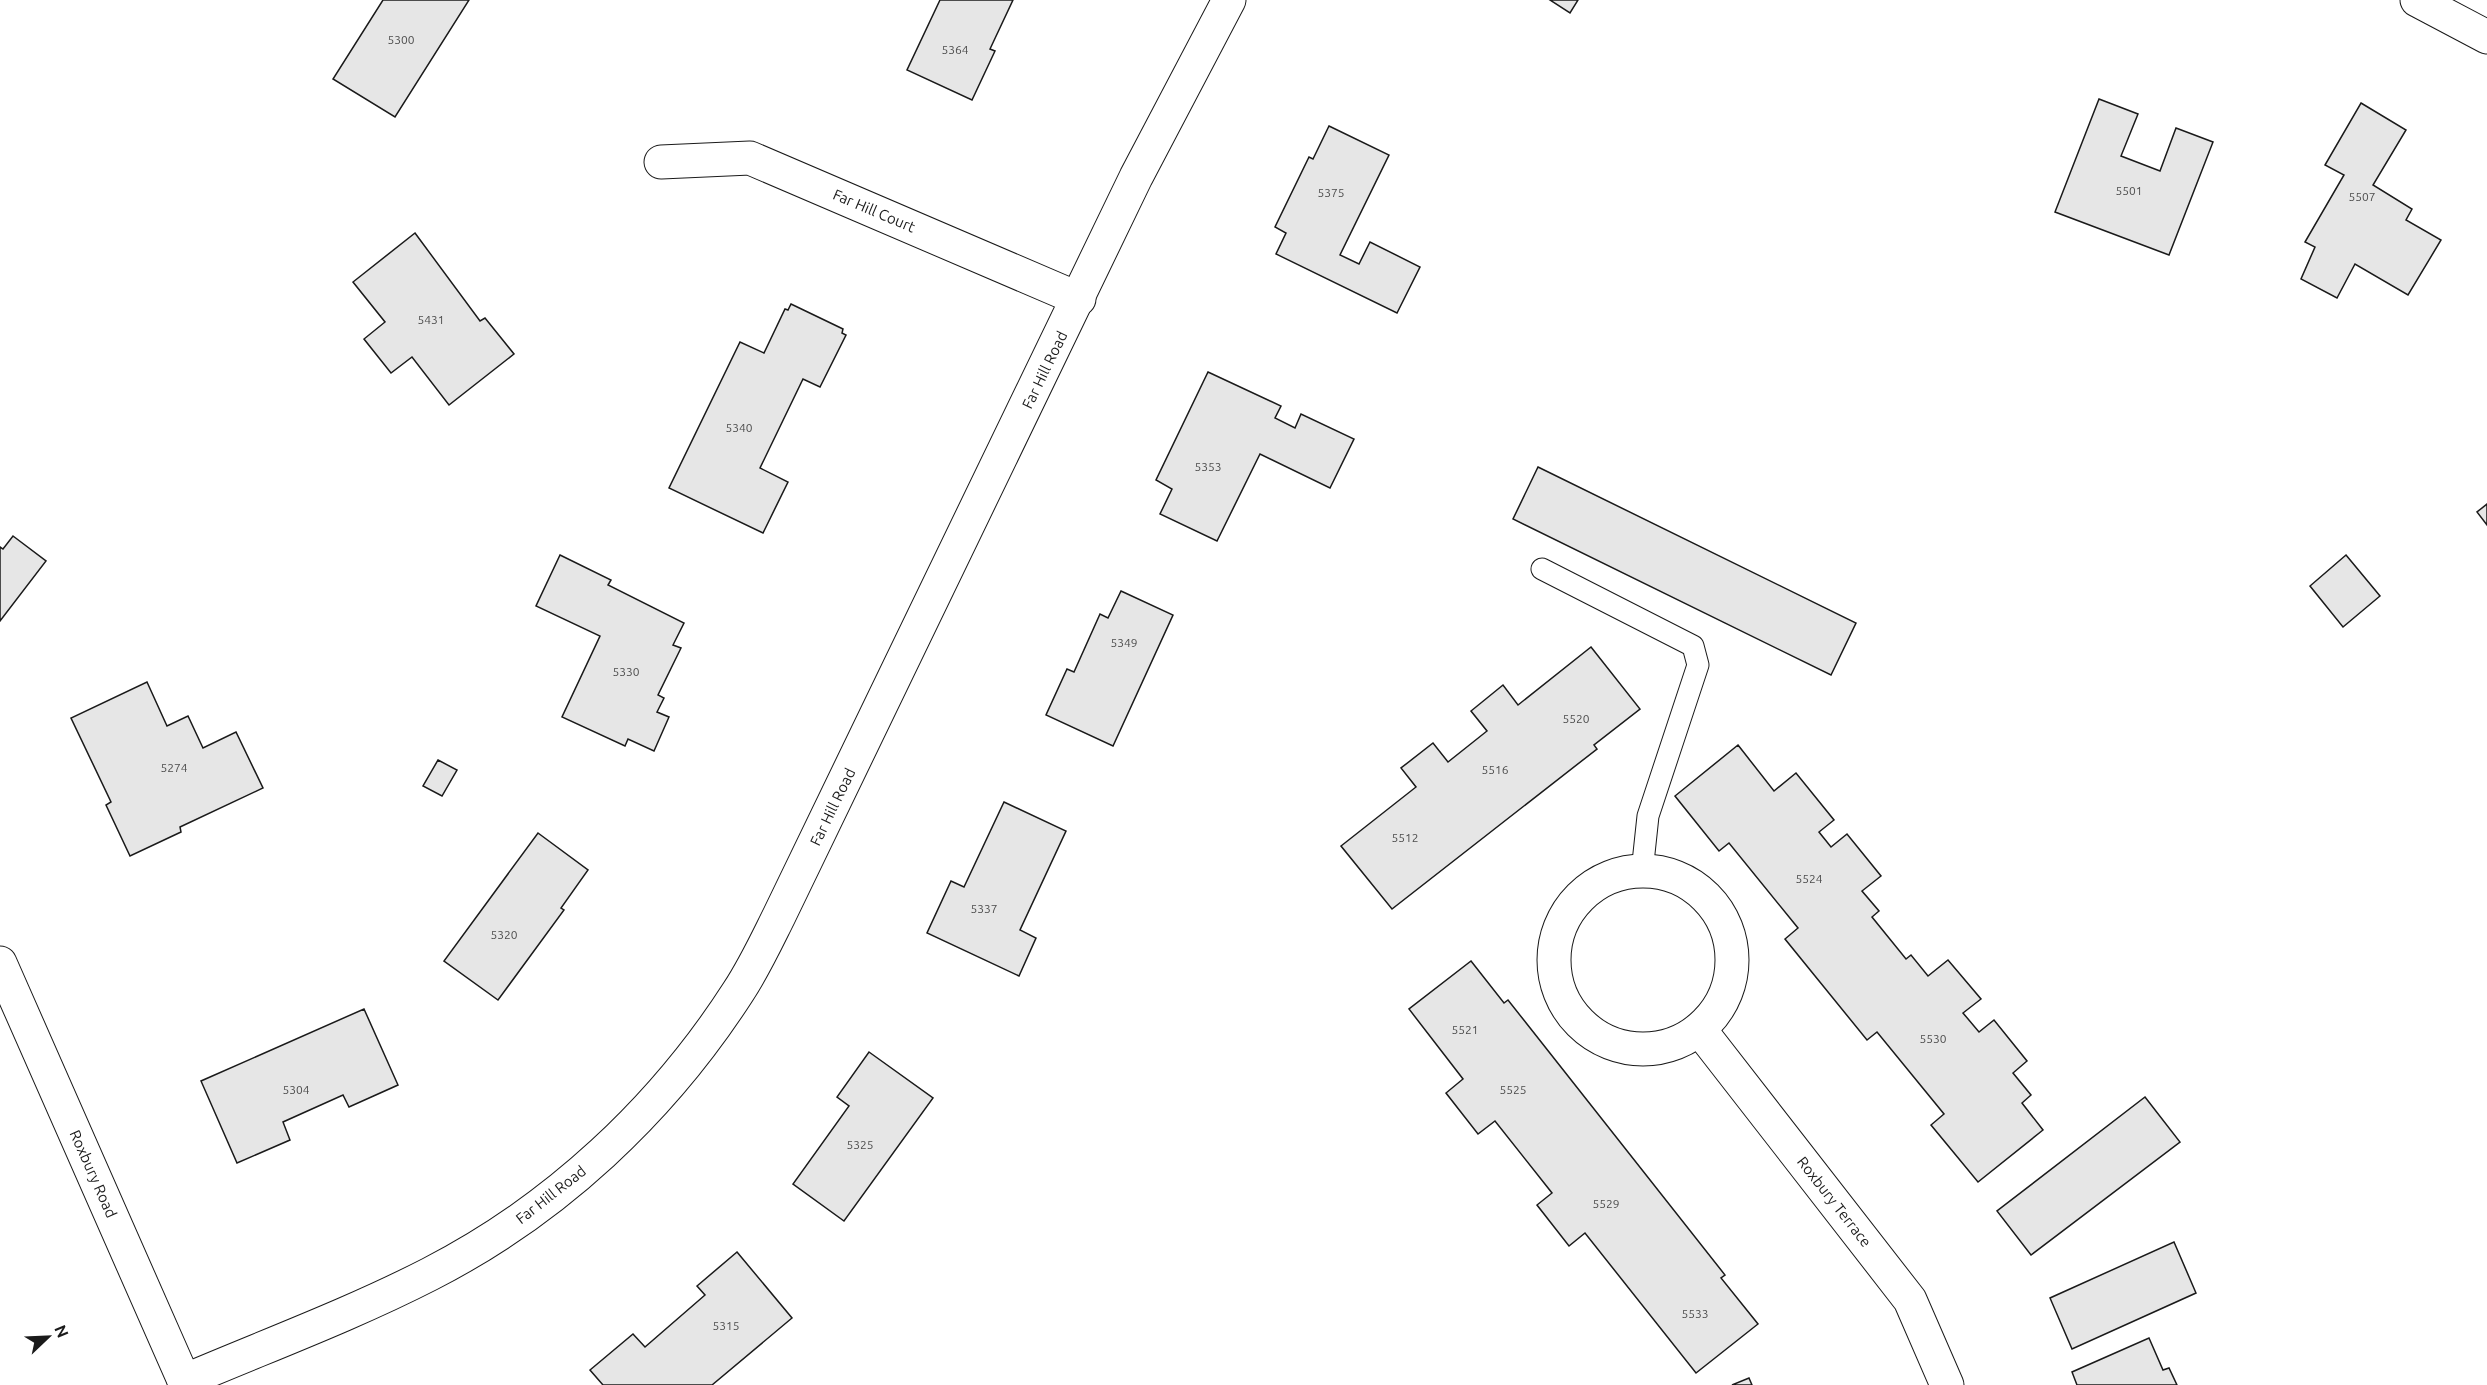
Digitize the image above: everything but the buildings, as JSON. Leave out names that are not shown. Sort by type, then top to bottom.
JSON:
[{"type":"street","name":"Far Hill Road","points":[[185,1383],[413,1282],[497,1235],[590,1165],[635,1122],[690,1058],[740,990],[779,916],[1136,177],[1229,0]]},
{"type":"street","points":[[2416,0],[2487,37]]},
{"type":"street","name":"Far Hill Court","points":[[661,162],[750,158],[1079,299]]},
{"type":"street","points":[[1625,872],[1642,872],[1654,872],[1683,880],[1707,898],[1724,922],[1732,950],[1730,980],[1720,1008],[1700,1030],[1674,1045],[1646,1051],[1617,1046],[1590,1033],[1569,1012],[1557,985],[1554,956],[1560,927],[1575,902],[1597,882],[1625,872]]},
{"type":"street","name":"Roxbury Road","points":[[0,963],[185,1383]]},
{"type":"street","name":"Roxbury Terrace","points":[[1700,1030],[1910,1300],[1947,1385]]},
{"type":"lane","points":[[1542,569],[1693,646],[1698,664],[1648,816],[1642,872]]}]
